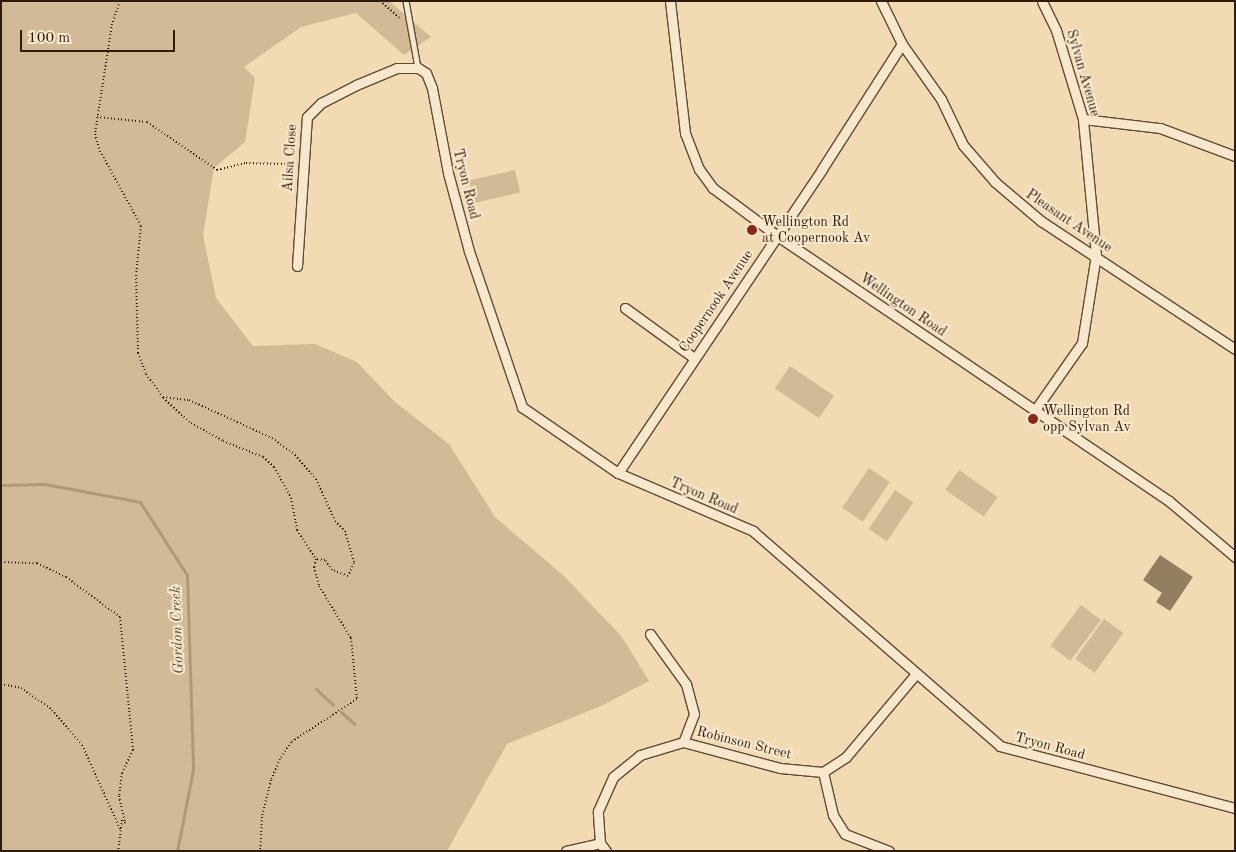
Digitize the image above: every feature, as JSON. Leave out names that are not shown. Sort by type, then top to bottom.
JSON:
[{"type":"street","name":"Wellington Road","points":[[670,1],[686,133],[695,159],[706,179],[722,196],[776,236],[1169,501],[1235,557]]},
{"type":"street","name":"Pleasant Avenue","points":[[881,1],[902,44],[941,99],[964,145],[983,170],[1022,207],[1235,349]]},
{"type":"street","name":"Sylvan Avenue","points":[[1035,410],[1082,343],[1096,255],[1083,119],[1056,30],[1042,1]]},
{"type":"street","name":"Coopernook Avenue","points":[[618,473],[902,44]]},
{"type":"street","name":"Ailsa Close","points":[[297,266],[302,164],[307,117],[320,104],[397,68],[418,68]]},
{"type":"street","name":"Tryon Road","points":[[418,68],[426,73],[432,88],[448,174],[469,251],[522,407],[618,473],[753,531],[1000,746],[1235,808]]},
{"type":"street","points":[[1083,119],[1160,128],[1235,156]]},
{"type":"street","points":[[625,308],[694,358]]},
{"type":"street","points":[[650,634],[686,684],[694,714],[683,742]]},
{"type":"street","points":[[889,851],[845,834],[832,815],[822,772],[846,757],[915,674]]},
{"type":"street","name":"Robinson Street","points":[[600,843],[598,811],[613,777],[640,755],[683,742],[780,768],[822,772]]},
{"type":"street","points":[[566,851],[600,843],[606,851]]},
{"type":"lane","name":"Tryon Road","points":[[406,1],[418,68]]},
{"type":"path","points":[[120,1],[112,24],[96,117],[95,134],[100,151],[141,226],[136,275],[138,353],[146,374],[163,397],[191,423],[223,441],[263,457],[274,467],[291,498],[297,530],[316,559],[314,567],[319,586],[351,638],[356,699],[291,742],[280,759],[271,780],[262,817],[260,851]]},
{"type":"path","points":[[380,1],[411,27]]},
{"type":"path","points":[[96,117],[147,122],[217,170],[246,164],[302,164]]},
{"type":"path","points":[[163,397],[189,400],[272,438],[295,455],[316,479],[335,520],[345,531],[354,563],[348,576],[342,576],[332,570],[325,560],[316,559]]},
{"type":"path","points":[[1,562],[37,563],[66,577],[120,617],[133,750],[122,773],[119,796],[125,823],[122,820],[122,834],[118,851]]},
{"type":"path","points":[[1,684],[21,688],[52,710],[82,745],[122,834]]},
{"type":"shaded area","points":[[1,1],[389,1],[431,37],[404,55],[356,13],[301,27],[244,67],[255,78],[245,142],[214,168],[203,235],[216,298],[253,346],[315,344],[357,362],[395,402],[449,444],[495,517],[565,577],[622,637],[649,681],[601,706],[507,744],[447,851],[1,851]]},
{"type":"shaded area","points":[[515,170],[520,192],[474,203],[469,181]]},
{"type":"shaded area","points":[[790,366],[834,396],[819,418],[775,388]]},
{"type":"shaded area","points":[[869,468],[890,482],[863,522],[842,508]]},
{"type":"shaded area","points":[[959,470],[998,497],[984,517],[945,490]]},
{"type":"shaded area","points":[[895,490],[913,502],[887,541],[869,529]]},
{"type":"shaded area","points":[[1081,605],[1101,620],[1070,661],[1050,646]]},
{"type":"shaded area","points":[[1104,619],[1123,633],[1095,673],[1075,659]]},
{"type":"building","points":[[1160,555],[1193,577],[1170,611],[1156,602],[1162,593],[1143,580]]},
{"type":"waterway","name":"Gordon Creek","points":[[1,485],[45,484],[140,502],[187,575],[193,770],[177,851]]},
{"type":"waterway","points":[[316,689],[333,705]]},
{"type":"waterway","points":[[341,712],[355,724]]},
{"type":"place","name":"Wellington Rd at Coopernook Av","points":[[752,230]]},
{"type":"place","name":"Wellington Rd opp Sylvan Av","points":[[1033,419]]}]
